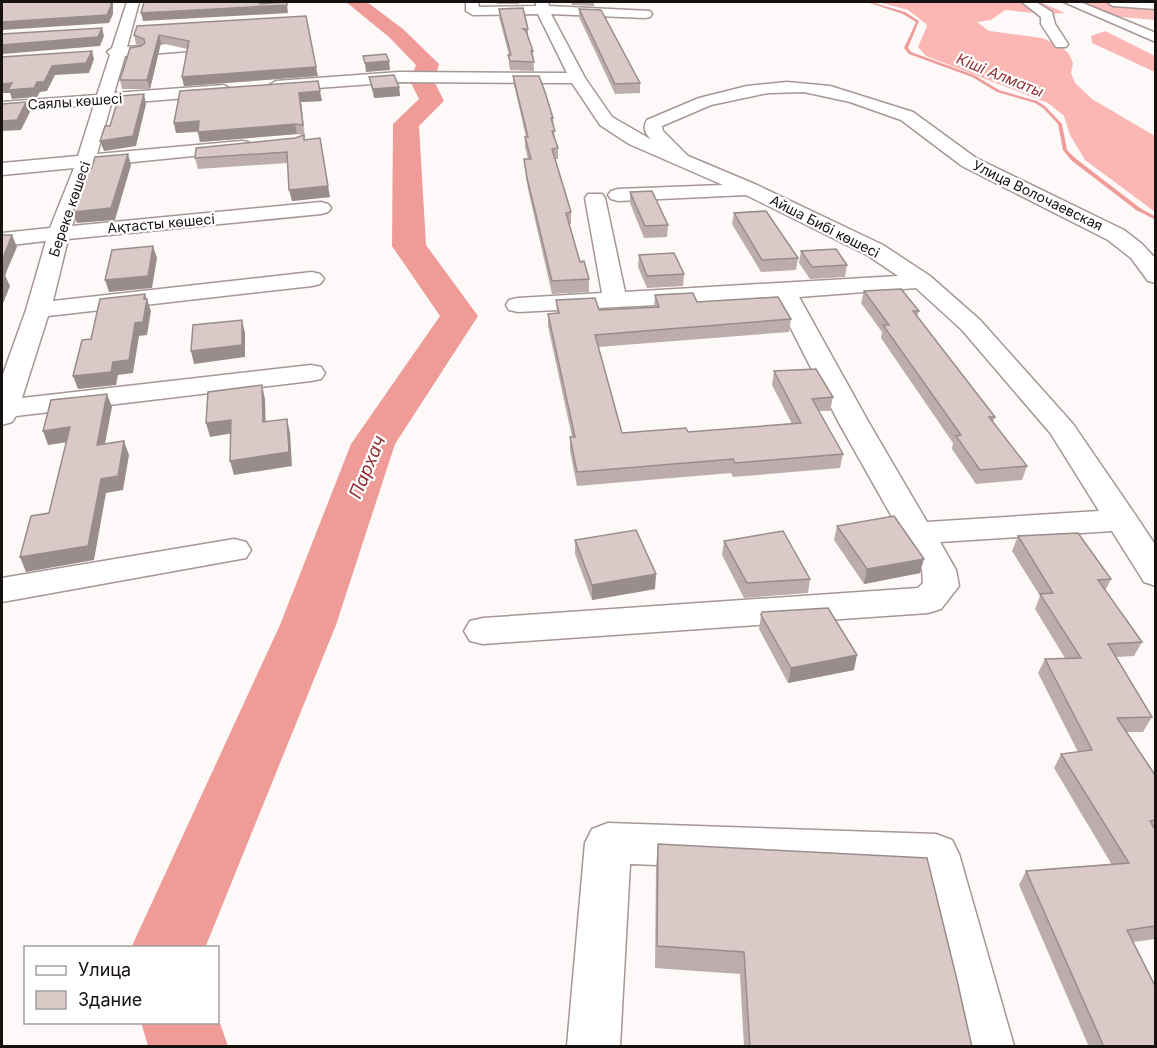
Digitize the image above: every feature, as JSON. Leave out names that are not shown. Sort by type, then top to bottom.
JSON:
[{"type":"street","name":"Береке көшесі","points":[[3,412],[38,310],[59,232],[86,161],[133,2]]},
{"type":"street","points":[[1028,2],[1047,15],[1048,24],[1061,44]]},
{"type":"street","points":[[1070,2],[1155,38]]},
{"type":"street","points":[[1113,2],[1155,5]]},
{"type":"street","points":[[472,6],[542,6],[645,14]]},
{"type":"street","name":"Айша Бибі көшесі","points":[[542,6],[577,78],[606,121],[635,140],[750,189],[875,250],[922,281],[971,325],[1063,430],[1155,574]]},
{"type":"street","points":[[96,53],[240,43]]},
{"type":"street","name":"Саялы көшесі","points":[[2,107],[399,77],[577,78]]},
{"type":"street","name":"Улица Волочаевская","points":[[684,162],[673,148],[654,133],[653,124],[667,115],[733,94],[781,87],[804,87],[831,92],[912,119],[969,162],[1099,225],[1125,240],[1146,260],[1155,276]]},
{"type":"street","points":[[2,169],[262,145]]},
{"type":"street","points":[[618,195],[750,189]]},
{"type":"street","points":[[596,198],[615,300]]},
{"type":"street","name":"Ақтасты көшесі","points":[[2,238],[321,208]]},
{"type":"street","points":[[38,310],[312,279]]},
{"type":"street","points":[[518,305],[922,281]]},
{"type":"street","points":[[483,631],[928,600],[940,586],[939,570],[854,423],[784,291]]},
{"type":"street","points":[[3,412],[311,373]]},
{"type":"street","points":[[918,533],[1122,520]]},
{"type":"street","points":[[2,590],[234,549]]},
{"type":"street","points":[[593,1047],[608,843],[936,854],[988,1047]]},
{"type":"shaded area","points":[[878,2],[1040,2],[1065,13],[1043,14],[1005,10],[991,20],[977,22],[989,31],[1042,38],[1062,47],[1069,54],[1073,63],[1071,73],[1075,83],[1092,99],[1155,136],[1155,212],[1085,160],[1070,135],[1064,116],[1048,103],[926,56],[918,47],[927,26],[925,23],[908,10]]},
{"type":"shaded area","points":[[1082,3],[1155,6],[1155,20],[1111,16]]},
{"type":"shaded area","points":[[1105,31],[1155,56],[1155,72],[1092,43],[1091,36]]},
{"type":"building","points":[[2,2],[111,2],[111,6],[107,15],[2,22]]},
{"type":"building","points":[[144,2],[260,2],[260,4],[287,2],[287,5],[141,13]]},
{"type":"building","points":[[523,8],[528,29],[523,29],[526,31],[533,51],[531,51],[534,62],[510,61],[508,55],[511,55],[499,9]]},
{"type":"building","points":[[579,9],[601,10],[640,83],[615,84]]},
{"type":"building","points":[[306,16],[316,67],[182,77],[189,41],[159,35],[147,80],[120,80],[130,48],[145,43],[144,39],[134,35],[137,26]]},
{"type":"building","points":[[102,28],[98,37],[2,45],[2,34]]},
{"type":"building","points":[[92,51],[86,63],[52,66],[44,82],[37,82],[34,88],[8,90],[12,83],[2,84],[2,57]]},
{"type":"building","points":[[386,54],[389,61],[365,63],[363,56]]},
{"type":"building","points":[[394,75],[399,87],[373,89],[369,77]]},
{"type":"building","points":[[513,76],[539,76],[545,92],[553,118],[551,118],[555,131],[552,131],[558,148],[552,149],[571,212],[566,213],[580,262],[584,261],[589,279],[552,281],[527,178],[524,159],[531,159],[525,137],[528,137]]},
{"type":"building","points":[[318,81],[320,91],[299,93],[303,125],[198,132],[199,121],[174,123],[180,91]]},
{"type":"building","points":[[144,94],[133,136],[100,141],[105,126],[110,126],[119,96]]},
{"type":"building","points":[[26,102],[17,120],[2,121],[2,104]]},
{"type":"building","points":[[304,135],[304,140],[320,138],[328,186],[289,190],[287,152],[195,158],[196,148],[295,138]]},
{"type":"building","points":[[128,154],[111,208],[73,212],[88,168],[92,168],[95,157]]},
{"type":"building","points":[[652,191],[668,225],[645,226],[630,192]]},
{"type":"building","points":[[766,211],[798,258],[762,260],[734,213]]},
{"type":"building","points":[[2,235],[12,235],[2,261]]},
{"type":"building","points":[[153,246],[148,276],[105,280],[112,250]]},
{"type":"building","points":[[836,249],[847,265],[812,267],[801,251]]},
{"type":"building","points":[[674,253],[684,274],[647,276],[639,255]]},
{"type":"building","points":[[901,289],[919,311],[913,311],[995,417],[989,417],[1027,466],[980,470],[956,436],[961,435],[883,325],[889,325],[864,291]]},
{"type":"building","points":[[693,293],[697,302],[778,297],[791,319],[595,335],[622,433],[686,428],[688,432],[801,423],[774,371],[816,369],[833,397],[812,399],[843,454],[735,463],[733,459],[577,472],[570,437],[575,437],[548,314],[559,313],[556,300],[595,298],[599,310],[659,307],[655,295]]},
{"type":"building","points":[[145,294],[144,299],[147,299],[143,322],[135,323],[129,360],[113,362],[111,372],[73,376],[82,340],[91,339],[100,299]]},
{"type":"building","points":[[242,320],[242,345],[191,351],[193,325]]},
{"type":"building","points":[[262,385],[263,422],[287,419],[289,452],[230,461],[231,420],[206,423],[208,392]]},
{"type":"building","points":[[107,394],[97,445],[124,441],[118,476],[101,479],[88,546],[20,557],[31,516],[49,513],[70,427],[43,431],[51,400]]},
{"type":"building","points":[[894,516],[924,559],[867,569],[837,526]]},
{"type":"building","points":[[636,530],[656,574],[592,585],[575,540]]},
{"type":"building","points":[[783,531],[810,579],[747,583],[724,541]]},
{"type":"building","points":[[1078,533],[1111,579],[1098,580],[1142,642],[1108,644],[1152,717],[1117,718],[1155,775],[1155,820],[1150,821],[1155,830],[1155,926],[1127,930],[1155,986],[1155,1047],[1104,1047],[1026,871],[1129,863],[1061,754],[1092,750],[1045,659],[1081,658],[1040,594],[1053,593],[1018,536]]},
{"type":"building","points":[[828,608],[857,655],[791,668],[761,615],[762,612]]},
{"type":"building","points":[[658,844],[927,858],[972,1047],[750,1047],[744,952],[657,946]]},
{"type":"waterway","name":"Пархач","points":[[169,946],[308,625],[373,444],[459,316],[409,246],[406,124],[432,101],[422,81],[428,64],[396,33],[356,2]]},
{"type":"waterway","name":"Кіші Алматы","points":[[869,2],[904,13],[918,22],[906,48],[910,53],[973,76],[998,91],[1036,102],[1044,107],[1060,124],[1065,150],[1073,159],[1138,209],[1156,219]]},
{"type":"waterway","name":"Пархач","points":[[181,1024],[188,1046]]}]
